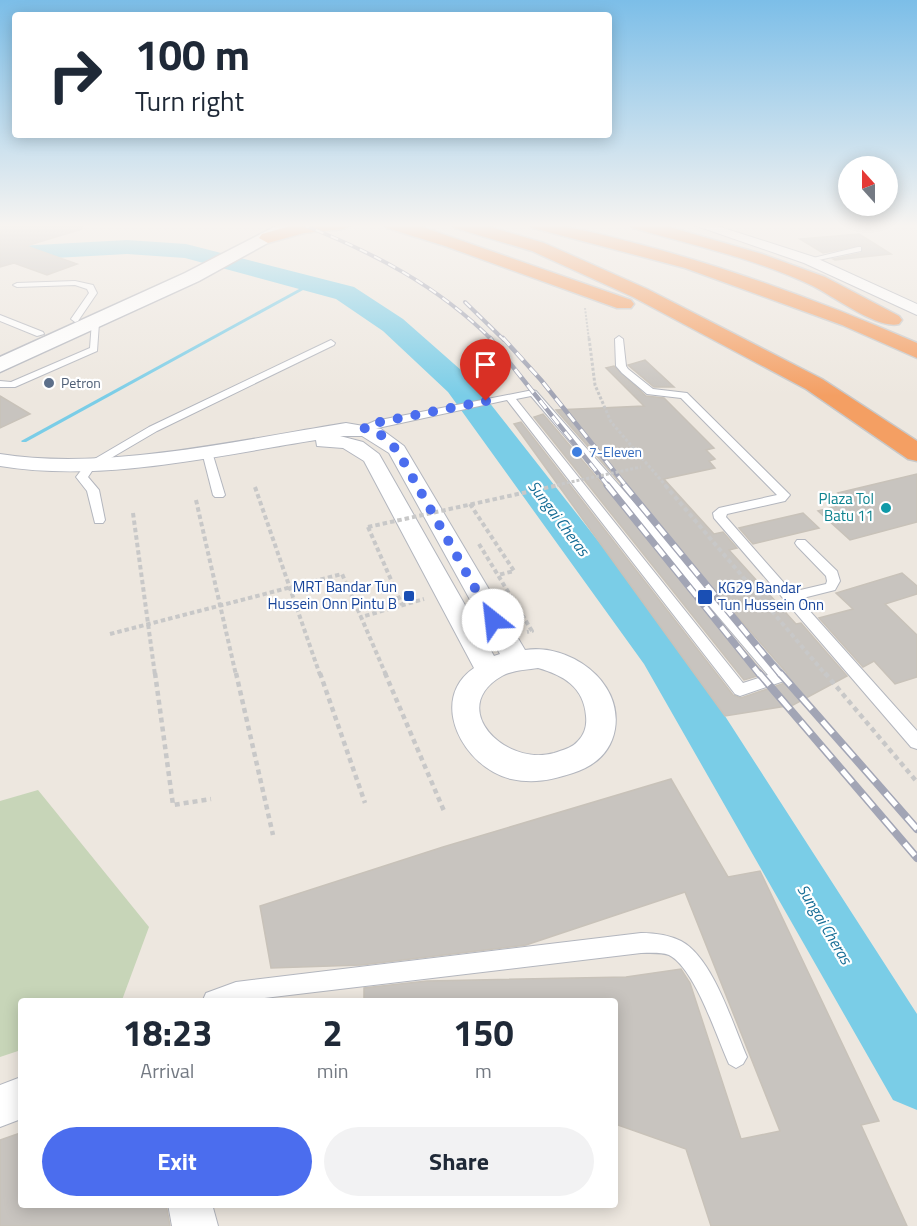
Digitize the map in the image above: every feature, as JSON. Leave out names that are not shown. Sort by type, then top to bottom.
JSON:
[{"type":"highway","points":[[553,281],[715,332]]},
{"type":"highway","points":[[616,281],[814,384],[917,453]]},
{"type":"highway","points":[[739,281],[849,321],[917,351]]},
{"type":"highway","points":[[818,281],[917,334]]},
{"type":"main road","points":[[0,365],[164,281]]},
{"type":"main road","points":[[0,351],[40,334],[85,321]]},
{"type":"street","points":[[855,281],[917,310]]},
{"type":"street","points":[[0,460],[117,476],[346,429],[364,428],[380,434],[397,450],[516,659]]},
{"type":"street","points":[[208,457],[336,440],[358,446],[372,458],[488,669]]},
{"type":"street","points":[[0,472],[86,471]]},
{"type":"street","points":[[538,658],[560,664],[579,674],[593,689],[602,706],[602,726],[594,744],[579,758],[557,767],[533,770],[508,765],[473,740],[465,723],[464,705],[469,689],[488,669],[516,659],[538,658]]},
{"type":"street","points":[[0,1106],[18,1099]]},
{"type":"street","points":[[191,1208],[195,1226]]},
{"type":"lane","points":[[0,384],[12,385],[94,349],[85,321],[93,293],[90,287],[75,283],[17,285]]},
{"type":"lane","points":[[0,318],[40,334]]},
{"type":"lane","points":[[619,339],[621,366],[626,371],[650,392],[684,395],[784,495],[781,498],[719,513],[720,518],[915,737]]},
{"type":"lane","points":[[99,520],[93,490],[86,471],[153,429],[331,343]]},
{"type":"lane","points":[[364,428],[442,410],[534,393],[778,677],[740,690],[509,398]]},
{"type":"lane","points":[[208,457],[219,495]]},
{"type":"lane","points":[[790,597],[830,587],[834,581],[832,574],[801,543]]},
{"type":"lane","points":[[219,998],[236,992],[656,943],[676,948],[695,967],[736,1057]]},
{"type":"path","points":[[402,605],[368,526],[641,467]]},
{"type":"path","points":[[255,487],[365,803]]},
{"type":"path","points":[[196,500],[273,835]]},
{"type":"path","points":[[470,504],[514,571],[498,575]]},
{"type":"path","points":[[133,513],[174,805],[211,799]]},
{"type":"path","points":[[110,634],[342,574],[444,811]]},
{"type":"path","points":[[361,617],[425,599]]},
{"type":"green space","points":[[38,790],[149,927],[123,998],[18,998],[18,1051],[0,1057],[0,801]]},
{"type":"building","points":[[645,360],[674,387],[654,387],[628,365]]},
{"type":"building","points":[[614,366],[646,396],[664,398],[714,448],[706,450],[715,459],[709,461],[715,468],[664,479],[714,534],[723,532],[737,548],[729,550],[796,624],[801,623],[847,676],[793,705],[725,716],[514,424],[521,422],[733,695],[741,698],[785,683],[788,678],[786,672],[556,410],[644,406],[606,368]]},
{"type":"building","points":[[0,396],[30,414],[0,428]]},
{"type":"building","points":[[543,414],[764,674],[744,680],[534,417]]},
{"type":"building","name":"Plaza Tol Batu 11","points":[[917,474],[917,522],[850,540],[818,511],[850,503],[838,493]]},
{"type":"building","points":[[803,513],[819,528],[753,544],[739,528]]},
{"type":"building","points":[[902,573],[917,586],[917,594],[885,604],[917,635],[917,677],[895,684],[874,661],[863,667],[819,618],[853,609],[836,593]]},
{"type":"building","points":[[671,779],[728,877],[760,871],[879,1121],[861,1125],[907,1226],[711,1226],[686,1149],[618,1125],[618,998],[364,998],[364,988],[427,981],[626,977],[681,969],[690,983],[741,1139],[780,1131],[685,892],[526,945],[361,965],[271,968],[260,906],[443,847]]},
{"type":"building","points":[[18,1134],[18,1208],[167,1208],[170,1226],[0,1226],[0,1140]]},
{"type":"waterway","name":"Sungai Cheras","points":[[300,281],[345,293],[393,325],[459,385],[660,652],[917,1076]]},
{"type":"waterway","points":[[24,441],[312,284]]},
{"type":"railway","points":[[417,281],[471,320],[490,338]]},
{"type":"railway","points":[[465,302],[504,340]]},
{"type":"railway","points":[[490,338],[608,486]]},
{"type":"railway","points":[[503,338],[541,380],[626,486]]},
{"type":"railway","points":[[607,485],[760,675]]},
{"type":"railway","points":[[624,485],[781,675]]},
{"type":"railway","points":[[759,673],[917,858]]},
{"type":"railway","points":[[780,673],[917,829]]},
{"type":"place","name":"Petron","points":[[49,383]]},
{"type":"place","name":"7-Eleven","points":[[577,452]]},
{"type":"place","name":"Plaza Tol Batu 11","points":[[886,508]]},
{"type":"place","name":"MRT Bandar Tun Hussein Onn Pintu B","points":[[409,596]]},
{"type":"place","name":"KG29 Bandar Tun Hussein Onn","points":[[705,597]]},
{"type":"route","points":[[486,401],[375,423],[364,428],[380,434],[397,450],[493,620]]}]
